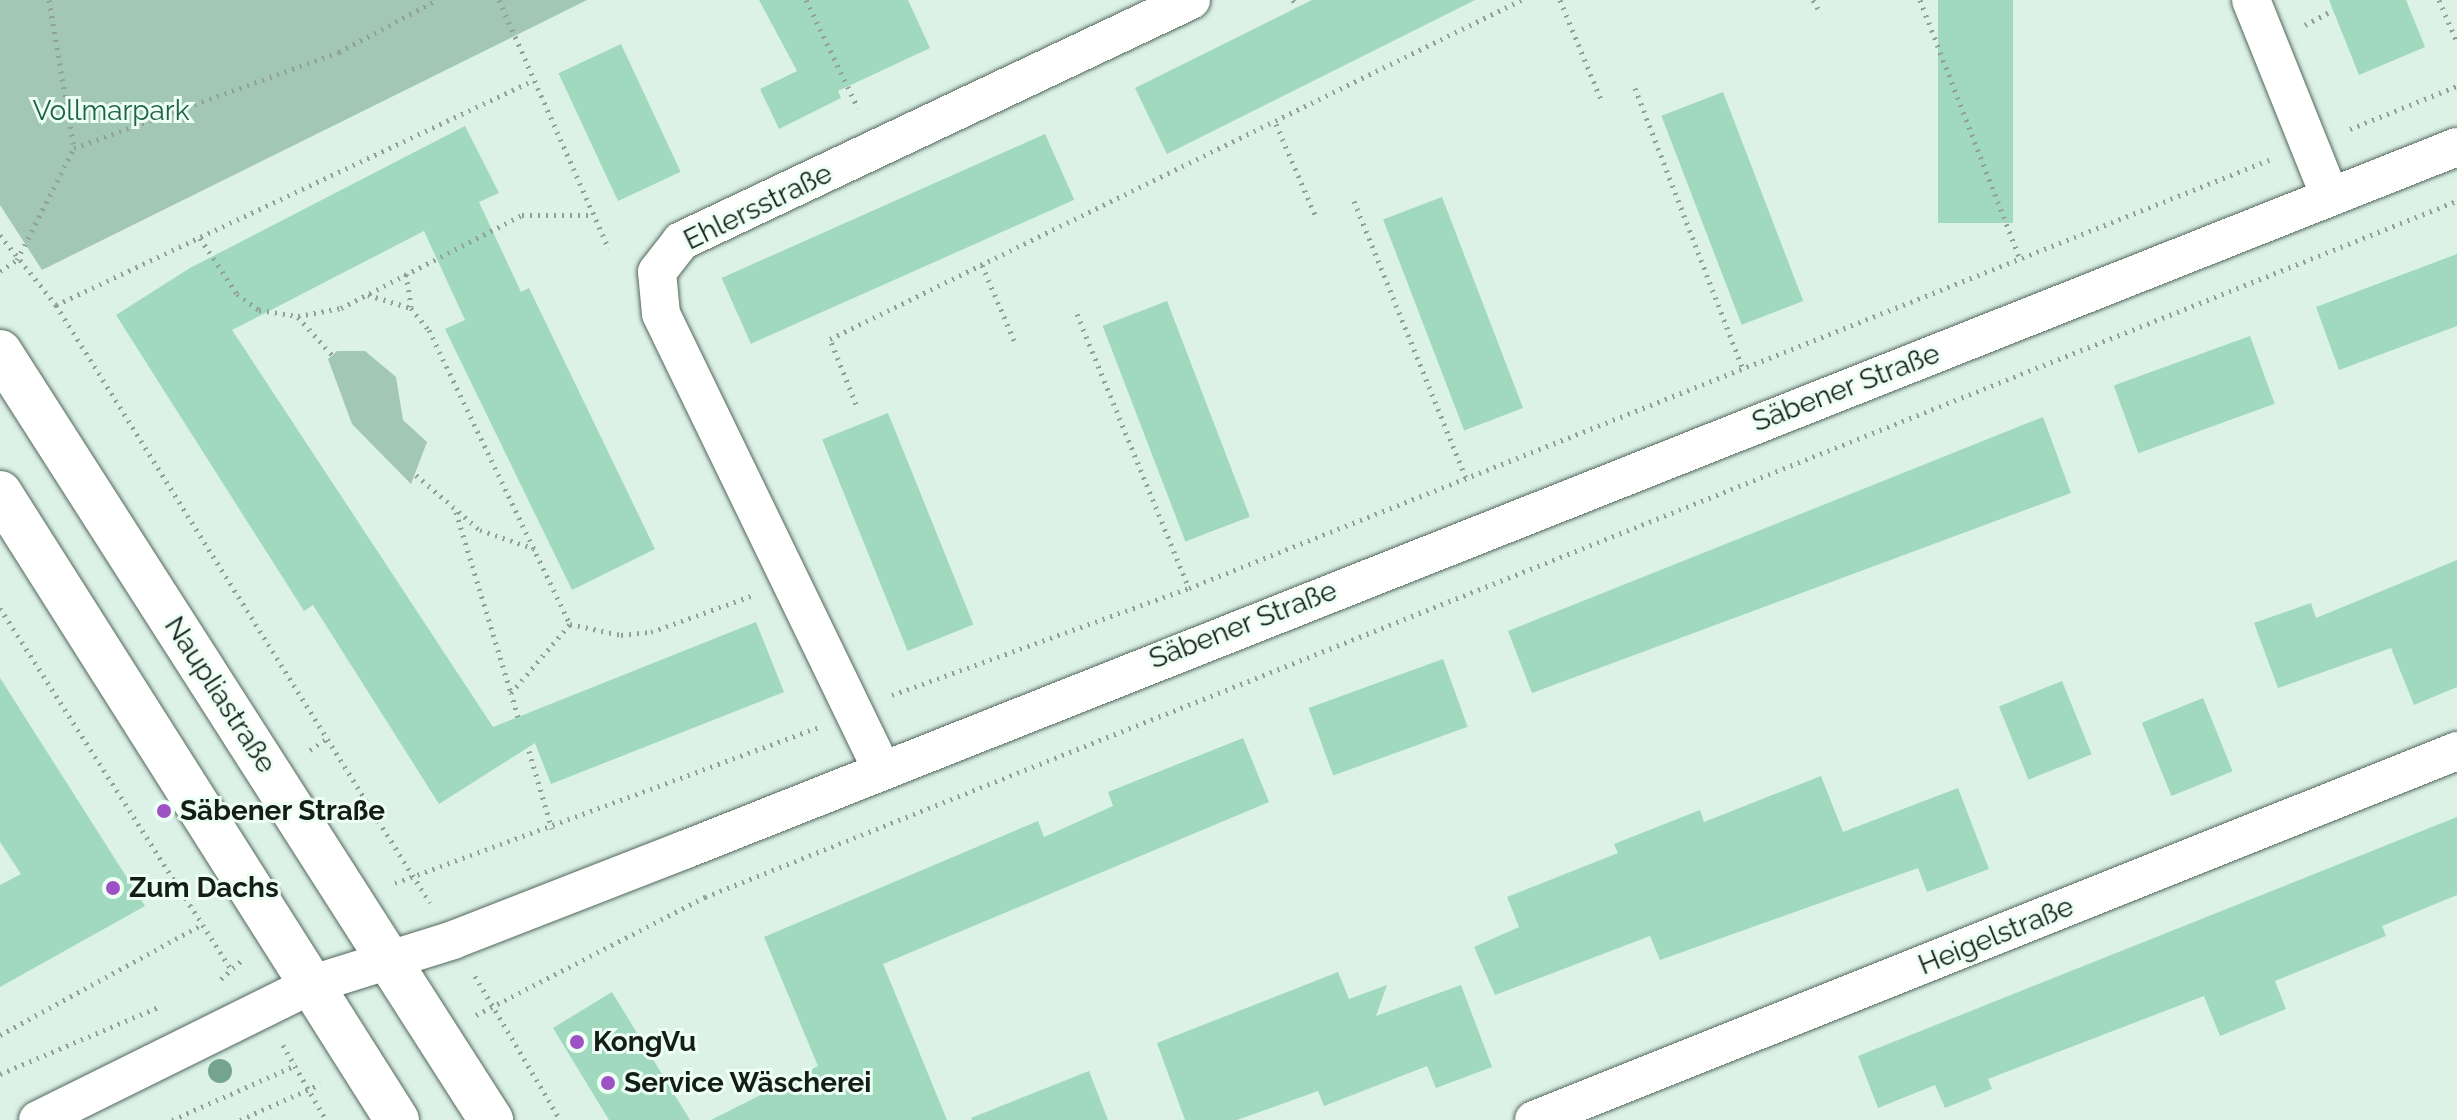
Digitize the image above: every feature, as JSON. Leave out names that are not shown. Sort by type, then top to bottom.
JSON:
[{"type":"street","name":"Ehlersstraße","points":[[881,768],[857,710],[661,314],[657,272],[681,241],[1191,0]]},
{"type":"street","points":[[2251,0],[2330,197]]},
{"type":"street","name":"Säbener Straße","points":[[38,1120],[259,1006],[313,984],[390,960],[2457,147]]},
{"type":"street","name":"Naupliastraße","points":[[4,368],[491,1120]]},
{"type":"street","points":[[0,493],[397,1120]]},
{"type":"street","name":"Heigelstraße","points":[[1534,1120],[2457,751]]},
{"type":"path","points":[[0,271],[17,260],[74,148],[49,0]]},
{"type":"path","points":[[74,148],[339,52],[437,0]]},
{"type":"path","points":[[499,0],[609,249]]},
{"type":"path","points":[[806,0],[878,149]]},
{"type":"path","points":[[1293,0],[1297,7]]},
{"type":"path","points":[[856,404],[830,339],[1276,124],[1521,0]]},
{"type":"path","points":[[1560,0],[1602,102]]},
{"type":"path","points":[[1813,0],[1821,14]]},
{"type":"path","points":[[1920,0],[2020,259]]},
{"type":"path","points":[[2439,0],[2457,42]]},
{"type":"path","points":[[56,305],[534,80]]},
{"type":"path","points":[[0,235],[56,305],[412,877],[552,829],[857,710],[1189,588],[2457,86]]},
{"type":"path","points":[[1635,88],[1743,369]]},
{"type":"path","points":[[1276,124],[1316,217]]},
{"type":"path","points":[[1354,201],[1466,478]]},
{"type":"path","points":[[560,1120],[493,1007],[705,897],[2457,201]]},
{"type":"path","points":[[200,238],[237,294],[259,310],[298,316],[368,295],[522,215],[594,215]]},
{"type":"path","points":[[982,265],[1014,340]]},
{"type":"path","points":[[406,274],[411,308],[429,330],[570,624]]},
{"type":"path","points":[[368,295],[411,308]]},
{"type":"path","points":[[1077,314],[1189,588]]},
{"type":"path","points":[[298,316],[333,356]]},
{"type":"path","points":[[416,475],[456,512],[508,544],[535,549]]},
{"type":"path","points":[[456,512],[518,717]]},
{"type":"path","points":[[570,624],[621,635],[651,632],[793,580]]},
{"type":"path","points":[[0,608],[230,968],[259,1006],[326,1120]]},
{"type":"path","points":[[511,693],[570,624]]},
{"type":"path","points":[[310,750],[328,738]]},
{"type":"path","points":[[529,751],[552,829]]},
{"type":"path","points":[[178,886],[185,881]]},
{"type":"path","points":[[0,1035],[203,924]]},
{"type":"path","points":[[212,985],[230,968]]},
{"type":"path","points":[[0,1074],[170,1003]]},
{"type":"path","points":[[172,1120],[296,1065]]},
{"type":"path","points":[[240,1120],[306,1089]]},
{"type":"green space","name":"Vollmarpark","points":[[0,0],[587,0],[42,270],[0,205]]},
{"type":"green space","points":[[337,351],[365,351],[396,377],[403,420],[427,442],[411,484],[352,424],[328,359]]},
{"type":"building","points":[[759,0],[908,0],[930,48],[838,91],[841,98],[779,129],[760,89],[797,71]]},
{"type":"building","points":[[1312,0],[1475,0],[1167,154],[1135,88]]},
{"type":"building","points":[[1938,0],[2013,0],[2013,223],[1938,223]]},
{"type":"building","points":[[2329,0],[2406,0],[2425,47],[2359,75]]},
{"type":"building","points":[[621,44],[681,172],[618,201],[558,73]]},
{"type":"building","points":[[1723,92],[1803,301],[1742,325],[1661,116]]},
{"type":"building","points":[[465,126],[499,193],[479,202],[521,292],[529,288],[655,549],[572,590],[445,329],[465,320],[424,231],[232,330],[493,727],[756,622],[784,692],[551,784],[535,743],[439,804],[313,605],[304,611],[116,315],[190,268]]},
{"type":"building","points":[[1045,134],[1074,200],[751,344],[722,278]]},
{"type":"building","points":[[1442,197],[1523,408],[1464,431],[1383,220]]},
{"type":"building","points":[[2457,254],[2457,326],[2339,370],[2316,307]]},
{"type":"building","points":[[1167,301],[1250,517],[1185,541],[1103,326]]},
{"type":"building","points":[[2250,336],[2275,404],[2138,453],[2114,386]]},
{"type":"building","points":[[888,413],[973,624],[908,651],[822,440]]},
{"type":"building","points":[[2043,417],[2071,493],[1532,693],[1508,631]]},
{"type":"building","points":[[2457,560],[2457,687],[2414,705],[2391,648],[2278,688],[2254,623],[2311,603],[2316,618]]},
{"type":"building","points":[[1443,659],[1468,727],[1333,776],[1309,708]]},
{"type":"building","points":[[0,678],[145,906],[0,987],[0,885],[21,874],[0,842]]},
{"type":"building","points":[[2062,681],[2092,754],[2029,780],[1999,706]]},
{"type":"building","points":[[2203,698],[2233,771],[2171,796],[2142,723]]},
{"type":"building","points":[[1243,738],[1269,802],[883,964],[947,1120],[711,1120],[818,1066],[764,937],[1038,821],[1044,837],[1113,806],[1108,792]]},
{"type":"building","points":[[1821,776],[1843,832],[1958,788],[1989,869],[1927,892],[1918,868],[1660,960],[1650,936],[1495,995],[1474,947],[1519,927],[1507,897],[1618,853],[1614,844],[1700,810],[1704,822]]},
{"type":"building","points":[[2457,817],[2457,895],[2382,926],[2386,936],[2275,981],[2286,1009],[2220,1036],[2204,996],[1988,1079],[1992,1089],[1945,1108],[1935,1085],[1878,1108],[1858,1056]]},
{"type":"building","points":[[1338,972],[1349,999],[1387,985],[1376,1016],[1461,985],[1492,1067],[1436,1088],[1427,1066],[1324,1106],[1318,1091],[1237,1120],[1185,1120],[1157,1043]]},
{"type":"building","points":[[612,992],[690,1120],[609,1120],[553,1028]]},
{"type":"building","points":[[1089,1071],[1108,1120],[971,1118]]},
{"type":"place","name":"Säbener Straße","points":[[164,811]]},
{"type":"place","name":"Zum Dachs","points":[[113,888]]},
{"type":"place","name":"KongVu","points":[[577,1042]]},
{"type":"place","name":"Service Wäscherei","points":[[608,1083]]}]
